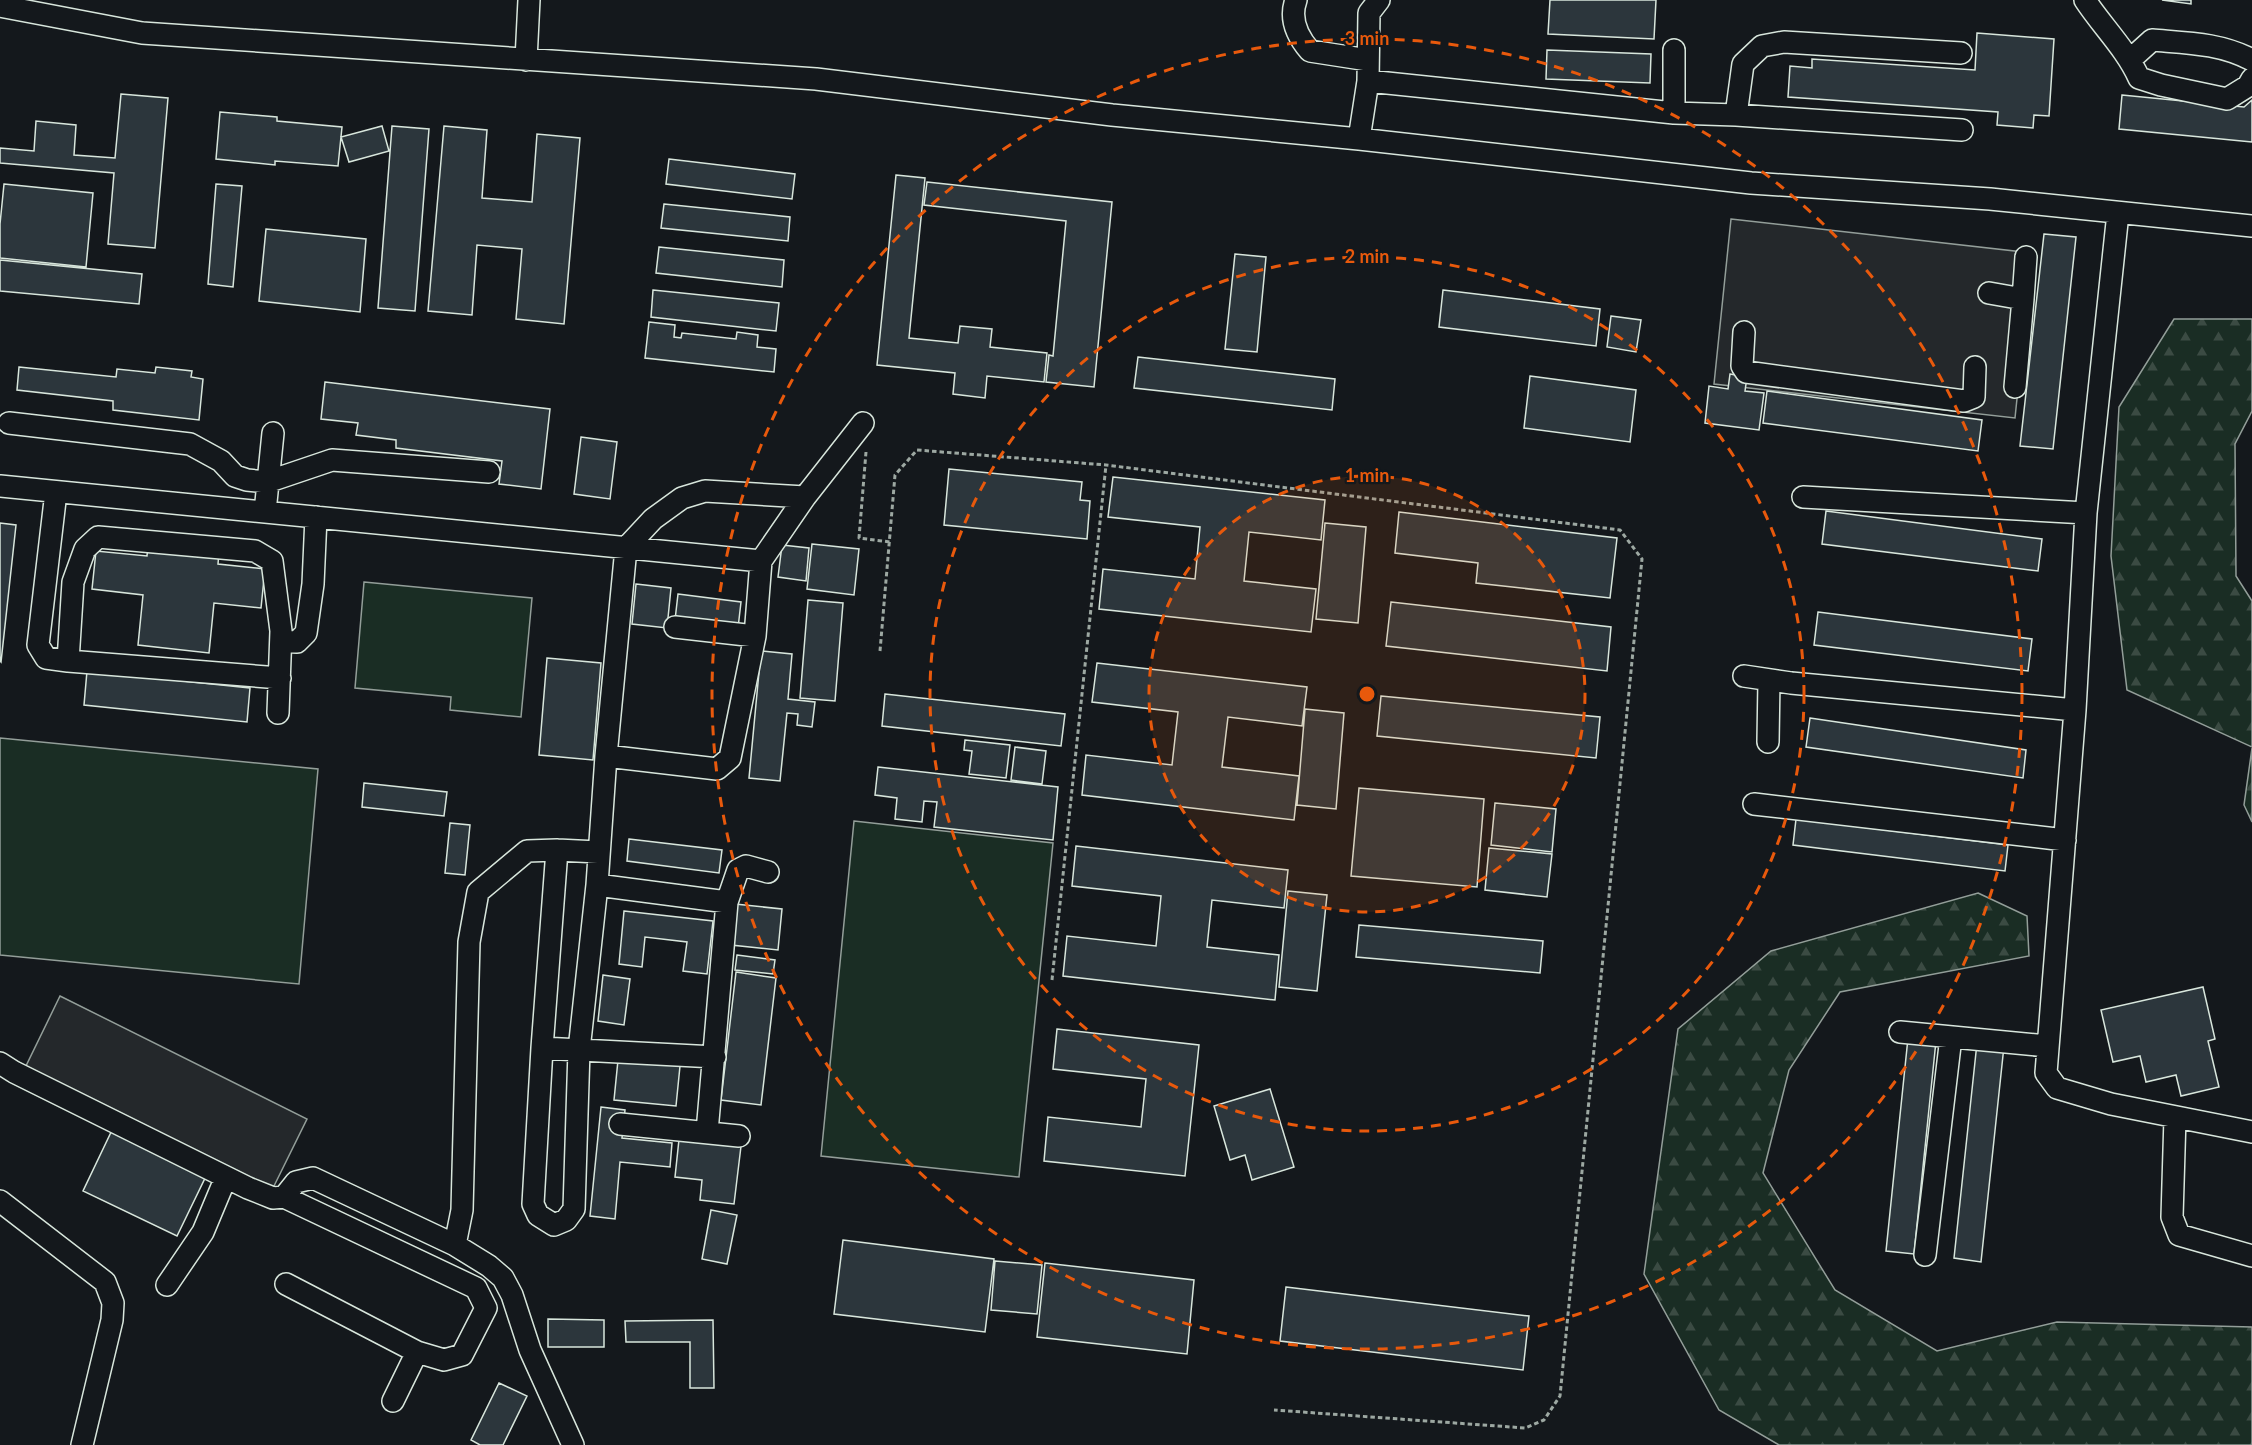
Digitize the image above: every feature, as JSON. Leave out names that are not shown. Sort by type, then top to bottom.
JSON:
[{"type":"lane","points":[[526,60],[529,0]]},
{"type":"lane","points":[[1296,0],[1293,9],[1295,26],[1301,40],[1311,51],[1368,70],[1674,113],[1736,114],[1962,130]]},
{"type":"lane","points":[[2085,0],[2104,29],[2131,59],[2139,78],[2227,99],[2248,86],[2252,80]]},
{"type":"lane","points":[[1359,140],[1368,70],[1369,4]]},
{"type":"lane","points":[[0,6],[142,33],[816,79],[1112,115],[1751,183],[1990,199],[2252,226]]},
{"type":"lane","points":[[2131,59],[2152,40],[2210,45],[2234,50],[2252,60]]},
{"type":"lane","points":[[1736,114],[1743,64],[1762,46],[1784,42],[1961,52]]},
{"type":"lane","points":[[1674,50],[1674,113]]},
{"type":"lane","points":[[2118,213],[2086,513],[2075,710],[2046,1073],[2056,1088],[2111,1104],[2252,1132]]},
{"type":"lane","points":[[2015,387],[2026,256]]},
{"type":"lane","points":[[1989,293],[2023,299]]},
{"type":"lane","points":[[1744,333],[1743,366],[1746,372],[1964,401],[1974,397],[1975,367]]},
{"type":"lane","points":[[9,423],[190,444],[221,461],[236,476],[247,480],[267,482],[332,460],[489,472]]},
{"type":"lane","points":[[606,756],[717,769],[730,758],[755,636],[760,561],[805,497],[863,423]]},
{"type":"lane","points":[[265,512],[273,433]]},
{"type":"lane","points":[[0,486],[760,561]]},
{"type":"lane","points":[[557,849],[533,1203],[538,1215],[554,1225],[567,1220],[574,1209],[579,1050],[597,885],[606,756],[626,548],[653,519],[682,498],[705,491],[805,497]]},
{"type":"lane","points":[[56,492],[38,645],[46,658],[279,678]]},
{"type":"lane","points":[[1803,497],[2086,513]]},
{"type":"lane","points":[[281,641],[297,642],[306,633],[313,584],[316,517]]},
{"type":"lane","points":[[68,661],[73,582],[85,549],[98,537],[255,551],[273,561],[281,641],[278,713]]},
{"type":"lane","points":[[675,627],[755,636]]},
{"type":"lane","points":[[1744,676],[2075,710]]},
{"type":"lane","points":[[1768,742],[1769,680]]},
{"type":"lane","points":[[1754,804],[2065,840]]},
{"type":"lane","points":[[455,1245],[462,1209],[469,942],[478,892],[527,851],[557,849],[598,852]]},
{"type":"lane","points":[[707,1132],[727,902],[738,870],[746,866],[768,872]]},
{"type":"lane","points":[[597,885],[727,902]]},
{"type":"lane","points":[[1900,1032],[2047,1046]]},
{"type":"lane","points":[[1925,1255],[1951,1037]]},
{"type":"lane","points":[[542,1048],[714,1057]]},
{"type":"lane","points":[[0,1063],[226,1177],[273,1198],[284,1197],[476,1288],[486,1308],[462,1355],[444,1360],[417,1352],[286,1284]]},
{"type":"lane","points":[[2175,1117],[2172,1216],[2180,1235],[2252,1256]]},
{"type":"lane","points":[[620,1124],[739,1136]]},
{"type":"lane","points":[[167,1285],[203,1232],[226,1177]]},
{"type":"lane","points":[[284,1197],[296,1182],[313,1178],[455,1245],[489,1266],[503,1278],[512,1295],[530,1350],[573,1445]]},
{"type":"lane","points":[[0,1201],[105,1282],[113,1303],[112,1320],[82,1445]]},
{"type":"lane","points":[[393,1401],[417,1352]]},
{"type":"path","points":[[863,423],[869,423],[859,538],[890,542]]},
{"type":"path","points":[[880,651],[895,475],[918,450],[1106,465],[1620,530],[1642,559],[1560,1396],[1544,1420],[1526,1428],[1274,1410]]},
{"type":"path","points":[[1052,980],[1106,465]]},
{"type":"green space","points":[[2174,319],[2252,319],[2252,411],[2235,444],[2236,576],[2252,601],[2252,747],[2127,690],[2111,556],[2119,407]]},
{"type":"green space","points":[[364,582],[532,598],[521,717],[450,710],[451,697],[355,688]]},
{"type":"green space","points":[[0,738],[318,769],[299,984],[0,955]]},
{"type":"green space","points":[[2252,748],[2252,822],[2244,805]]},
{"type":"green space","points":[[854,821],[1053,843],[1019,1177],[821,1156]]},
{"type":"green space","points":[[1978,893],[2027,916],[2029,956],[1840,992],[1789,1070],[1763,1173],[1835,1290],[1937,1351],[2057,1322],[2252,1327],[2252,1445],[1779,1445],[1719,1410],[1644,1274],[1678,1029],[1771,951]]},
{"type":"shaded area","points":[[1731,219],[2032,253],[2015,418],[1714,384]]},
{"type":"shaded area","points":[[60,996],[307,1119],[272,1190],[25,1068]]},
{"type":"building","points":[[1550,0],[1656,0],[1654,39],[1548,34]]},
{"type":"building","points":[[2162,0],[2191,0],[2191,4]]},
{"type":"building","points":[[1977,33],[2054,39],[2049,116],[2034,115],[2033,128],[1997,125],[1998,112],[1788,97],[1790,66],[1812,68],[1812,59],[1975,70]]},
{"type":"building","points":[[1547,50],[1651,54],[1650,83],[1546,79]]},
{"type":"building","points":[[121,94],[168,98],[155,248],[108,244],[114,173],[0,163],[0,148],[34,151],[36,121],[76,125],[74,155],[115,158]]},
{"type":"building","points":[[2122,95],[2244,107],[2252,100],[2252,142],[2119,129]]},
{"type":"building","points":[[220,112],[277,117],[277,121],[342,127],[338,166],[275,161],[275,165],[216,159]]},
{"type":"building","points":[[382,126],[389,151],[349,162],[341,137]]},
{"type":"building","points":[[392,126],[429,129],[415,311],[378,308]]},
{"type":"building","points":[[444,126],[487,130],[482,198],[532,202],[537,134],[580,138],[564,324],[516,319],[522,249],[477,245],[472,315],[428,311]]},
{"type":"building","points":[[669,159],[795,174],[792,199],[666,184]]},
{"type":"building","points":[[896,175],[925,178],[909,338],[958,343],[960,326],[992,329],[990,347],[1047,353],[1044,382],[987,376],[985,398],[953,394],[955,373],[877,365]]},
{"type":"building","points":[[927,182],[1112,202],[1094,387],[1046,382],[1049,355],[1053,356],[1066,221],[924,205]]},
{"type":"building","points":[[4,184],[93,193],[86,267],[0,258],[0,224]]},
{"type":"building","points":[[216,184],[242,186],[233,287],[208,284]]},
{"type":"building","points":[[664,204],[790,217],[788,241],[661,228]]},
{"type":"building","points":[[266,229],[366,239],[360,312],[259,301]]},
{"type":"building","points":[[2044,234],[2076,237],[2053,449],[2020,446]]},
{"type":"building","points":[[659,247],[784,260],[782,287],[656,273]]},
{"type":"building","points":[[1235,254],[1266,257],[1257,352],[1225,349]]},
{"type":"building","points":[[0,260],[142,274],[139,304],[0,291]]},
{"type":"building","points":[[653,290],[779,303],[776,331],[651,317]]},
{"type":"building","points":[[1443,290],[1600,309],[1596,346],[1439,327]]},
{"type":"building","points":[[1611,316],[1641,320],[1636,352],[1607,347]]},
{"type":"building","points":[[649,322],[675,325],[674,337],[681,338],[682,333],[736,339],[737,332],[758,335],[757,347],[776,349],[774,372],[645,358]]},
{"type":"building","points":[[1138,357],[1335,379],[1332,410],[1134,388]]},
{"type":"building","points":[[19,367],[116,377],[117,369],[155,373],[156,367],[192,371],[191,377],[203,379],[199,420],[113,410],[113,401],[17,390]]},
{"type":"building","points":[[1730,374],[1747,377],[1745,391],[1764,393],[1759,430],[1705,423],[1709,386],[1728,389]]},
{"type":"building","points":[[1530,376],[1636,390],[1630,442],[1524,428]]},
{"type":"building","points":[[325,382],[550,409],[541,489],[499,484],[502,461],[396,448],[396,440],[356,435],[358,423],[321,419]]},
{"type":"building","points":[[1767,391],[1982,420],[1978,451],[1763,423]]},
{"type":"building","points":[[581,437],[617,442],[610,499],[574,494]]},
{"type":"building","points":[[949,469],[1082,482],[1080,500],[1090,501],[1087,539],[944,525]]},
{"type":"building","points":[[1113,477],[1325,500],[1321,540],[1249,532],[1244,581],[1316,589],[1311,632],[1099,609],[1103,569],[1195,579],[1200,527],[1108,517]]},
{"type":"building","points":[[1826,511],[2042,539],[2038,571],[1822,544]]},
{"type":"building","points":[[1399,512],[1617,538],[1610,598],[1476,583],[1478,563],[1395,553]]},
{"type":"building","points":[[0,523],[16,525],[1,662],[0,661]]},
{"type":"building","points":[[1325,523],[1366,527],[1358,623],[1316,619]]},
{"type":"building","points":[[812,544],[859,549],[854,595],[807,589]]},
{"type":"building","points":[[148,545],[219,552],[218,564],[265,569],[261,608],[214,603],[209,653],[138,645],[143,595],[92,589],[96,551],[147,556]]},
{"type":"building","points":[[782,545],[809,548],[806,581],[778,577]]},
{"type":"building","points":[[636,584],[671,588],[667,628],[632,624]]},
{"type":"building","points":[[678,594],[741,602],[738,628],[675,620]]},
{"type":"building","points":[[808,600],[843,603],[835,701],[800,698]]},
{"type":"building","points":[[1391,602],[1611,627],[1607,671],[1386,646]]},
{"type":"building","points":[[1818,612],[2032,639],[2028,671],[1814,645]]},
{"type":"building","points":[[761,651],[792,654],[788,699],[815,702],[812,727],[797,725],[798,714],[787,713],[780,781],[749,778]]},
{"type":"building","points":[[547,658],[601,663],[593,760],[539,755]]},
{"type":"building","points":[[1097,663],[1307,687],[1302,726],[1228,717],[1222,767],[1299,776],[1294,820],[1082,795],[1086,755],[1172,765],[1178,712],[1092,702]]},
{"type":"building","points":[[87,671],[250,688],[247,722],[84,705]]},
{"type":"building","points":[[885,694],[1065,714],[1061,746],[882,726]]},
{"type":"building","points":[[1381,696],[1600,717],[1596,758],[1377,736]]},
{"type":"building","points":[[1305,709],[1344,713],[1336,809],[1297,805]]},
{"type":"building","points":[[1810,718],[2026,750],[2023,778],[1806,747]]},
{"type":"building","points":[[965,740],[1010,745],[1006,778],[969,774],[972,751],[964,750]]},
{"type":"building","points":[[1015,747],[1046,751],[1042,784],[1011,780]]},
{"type":"building","points":[[878,767],[1058,787],[1053,840],[934,827],[937,802],[924,801],[922,822],[895,819],[897,798],[875,795]]},
{"type":"building","points":[[364,783],[447,792],[444,816],[362,807]]},
{"type":"building","points":[[1359,788],[1484,799],[1477,887],[1351,876]]},
{"type":"building","points":[[1495,803],[1556,809],[1552,852],[1491,845]]},
{"type":"building","points":[[1796,819],[2008,845],[2005,871],[1793,845]]},
{"type":"building","points":[[450,823],[470,825],[465,875],[445,873]]},
{"type":"building","points":[[629,839],[722,850],[719,873],[627,861]]},
{"type":"building","points":[[1076,846],[1288,870],[1284,908],[1212,900],[1207,947],[1279,955],[1275,1000],[1063,976],[1067,936],[1156,946],[1161,896],[1072,886]]},
{"type":"building","points":[[1489,848],[1552,854],[1547,897],[1485,890]]},
{"type":"building","points":[[1288,891],[1327,895],[1317,991],[1279,987]]},
{"type":"building","points":[[735,904],[782,909],[778,950],[731,945]]},
{"type":"building","points":[[624,911],[713,921],[707,974],[683,971],[687,942],[645,937],[642,967],[619,964]]},
{"type":"building","points":[[1359,925],[1543,941],[1540,973],[1356,957]]},
{"type":"building","points":[[737,955],[775,960],[773,974],[735,970]]},
{"type":"building","points":[[736,972],[776,978],[761,1105],[721,1100]]},
{"type":"building","points":[[603,975],[630,979],[624,1025],[598,1021]]},
{"type":"building","points":[[2203,987],[2215,1039],[2208,1041],[2219,1087],[2181,1096],[2176,1075],[2146,1082],[2140,1056],[2113,1062],[2101,1010]]},
{"type":"building","points":[[1057,1029],[1199,1045],[1185,1176],[1044,1161],[1048,1117],[1141,1127],[1146,1079],[1053,1069]]},
{"type":"building","points":[[1908,1038],[1936,1041],[1914,1254],[1886,1251]]},
{"type":"building","points":[[1977,1043],[2004,1046],[1981,1262],[1954,1258]]},
{"type":"building","points":[[618,1060],[680,1066],[676,1106],[614,1100]]},
{"type":"building","points":[[1270,1089],[1294,1167],[1252,1180],[1245,1155],[1230,1160],[1214,1106]]},
{"type":"building","points":[[601,1107],[625,1110],[622,1138],[672,1143],[670,1167],[620,1162],[615,1219],[590,1216]]},
{"type":"building","points":[[114,1126],[208,1172],[177,1236],[83,1191]]},
{"type":"building","points":[[680,1130],[742,1138],[734,1204],[700,1200],[702,1180],[675,1177]]},
{"type":"building","points":[[711,1210],[737,1215],[727,1264],[702,1259]]},
{"type":"building","points":[[843,1240],[994,1259],[985,1332],[834,1314]]},
{"type":"building","points":[[995,1261],[1042,1265],[1037,1314],[991,1310]]},
{"type":"building","points":[[1045,1263],[1194,1280],[1187,1354],[1037,1337]]},
{"type":"building","points":[[1286,1287],[1529,1316],[1523,1370],[1280,1341]]},
{"type":"building","points":[[548,1319],[604,1320],[604,1347],[548,1347]]},
{"type":"building","points":[[713,1320],[714,1388],[690,1388],[690,1342],[626,1342],[625,1321]]},
{"type":"building","points":[[499,1383],[527,1396],[503,1445],[480,1445],[471,1440]]}]
